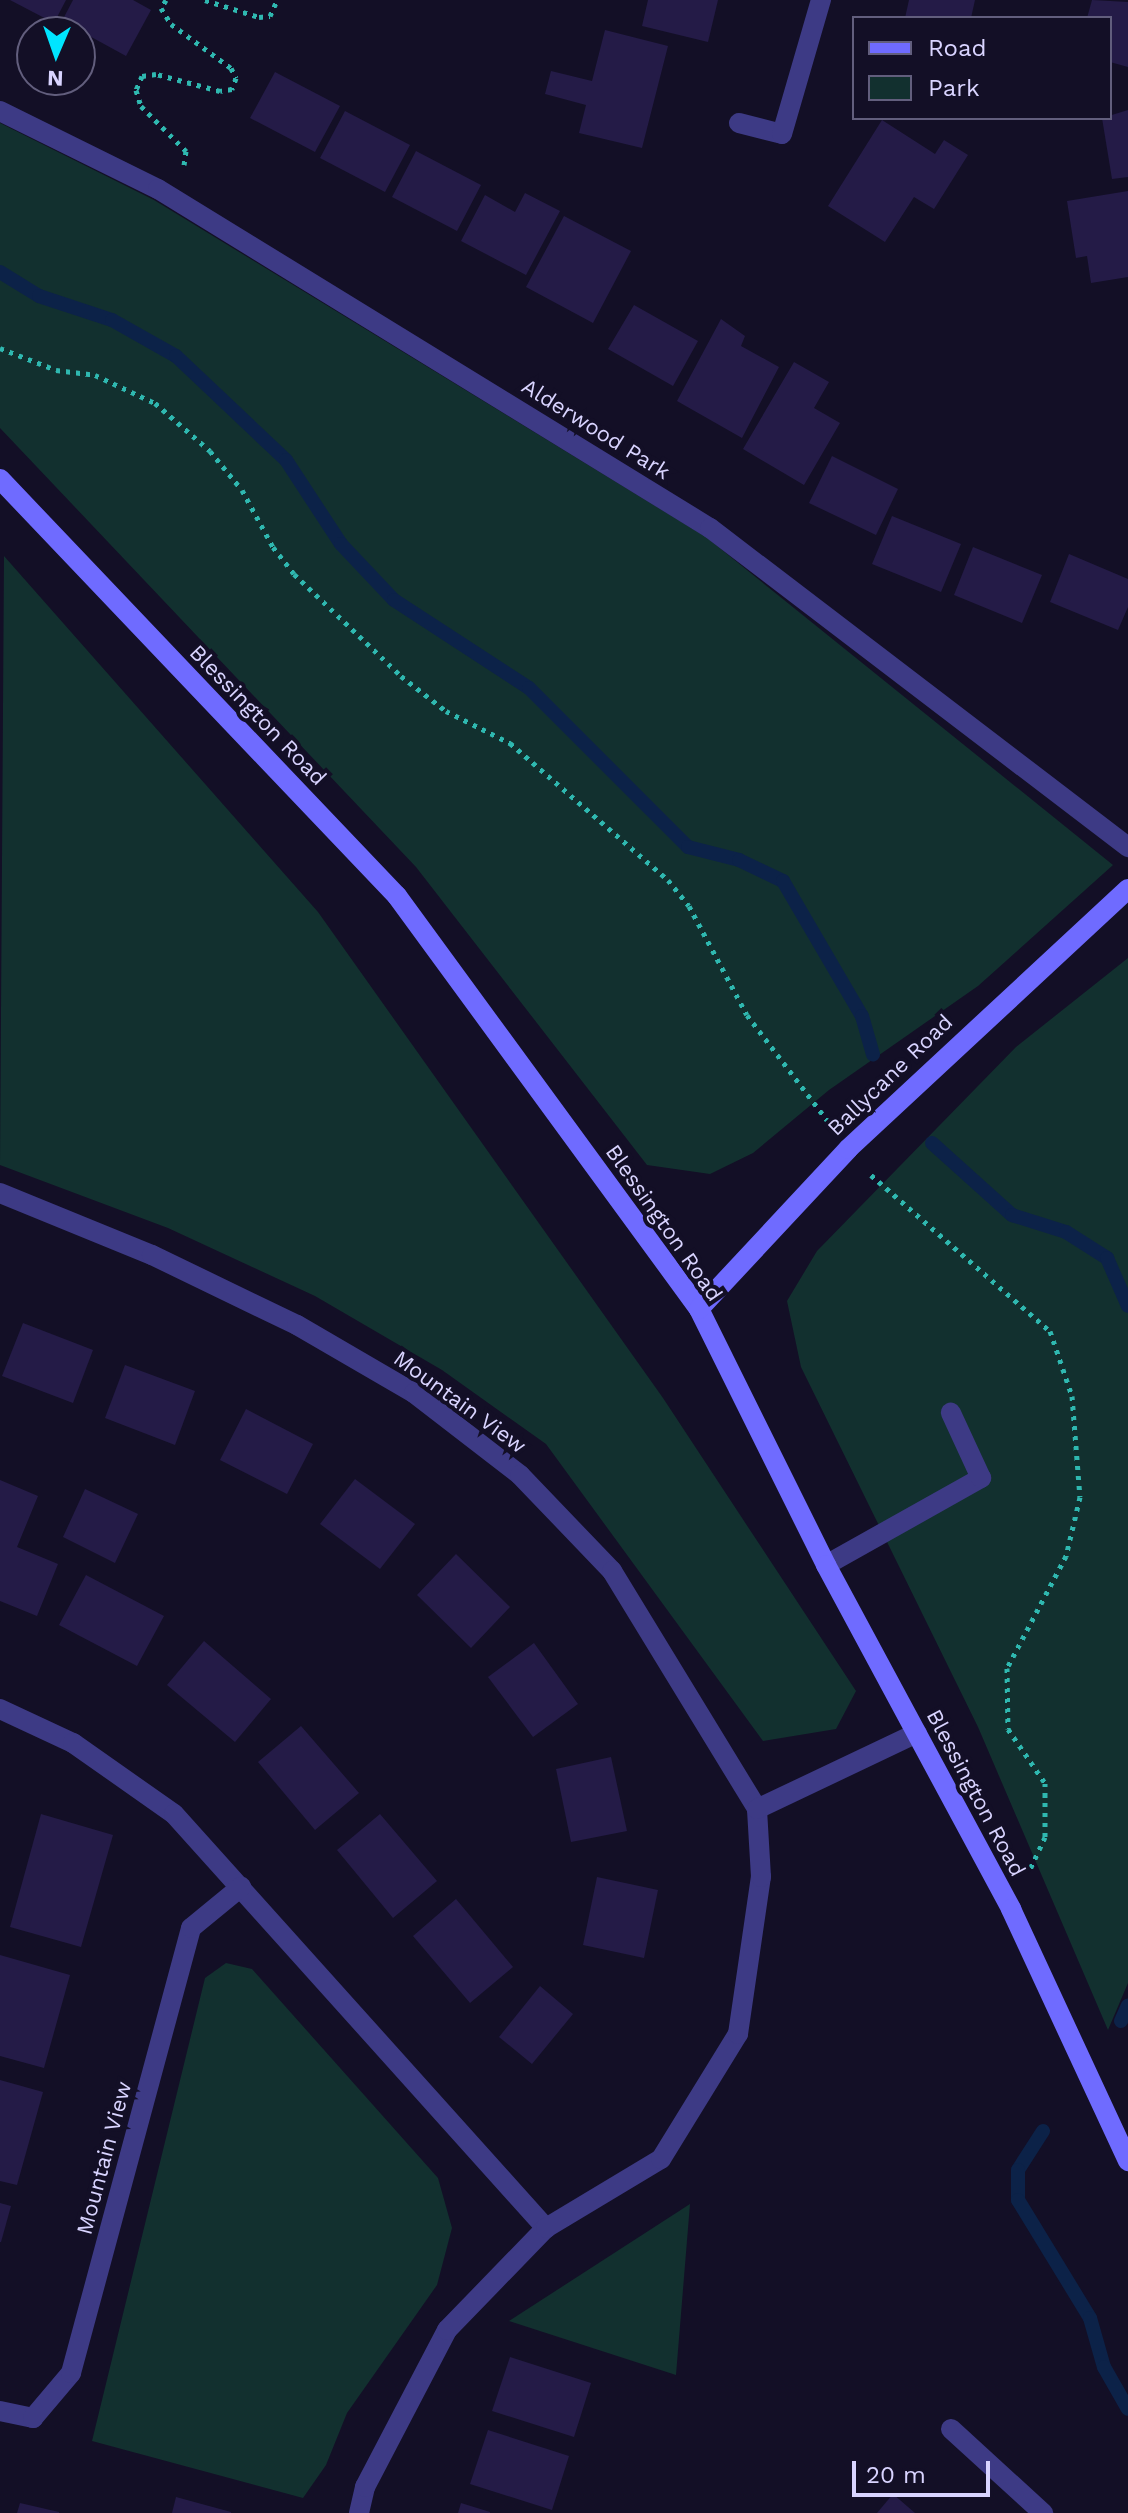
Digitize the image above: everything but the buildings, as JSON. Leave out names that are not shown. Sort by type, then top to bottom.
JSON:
[{"type":"main road","name":"Blessington Road","points":[[0,479],[397,896],[699,1309],[826,1565],[1011,1909],[1128,2161]]},
{"type":"main road","name":"Ballycane Road","points":[[699,1309],[848,1149],[995,1007],[1128,889]]},
{"type":"street","points":[[739,123],[782,134],[821,0]]},
{"type":"street","name":"Alderwood Park","points":[[0,111],[167,195],[710,528],[1128,847]]},
{"type":"street","name":"Mountain View","points":[[0,1193],[152,1255],[297,1325],[414,1393],[520,1475],[612,1571],[757,1809],[761,1877],[738,2034],[661,2159],[546,2228],[447,2330],[365,2487],[359,2513]]},
{"type":"street","points":[[826,1565],[981,1478],[951,1413]]},
{"type":"street","points":[[0,1709],[73,1743],[174,1814],[546,2228]]},
{"type":"street","points":[[757,1809],[917,1733]]},
{"type":"street","name":"Mountain View","points":[[0,2411],[33,2418],[71,2373],[191,1928],[241,1887]]},
{"type":"street","points":[[951,2429],[1043,2513]]},
{"type":"path","points":[[166,0],[161,8],[171,24],[231,68],[236,78],[232,89],[220,91],[156,74],[142,76],[136,90],[141,106],[186,151],[167,195]]},
{"type":"path","points":[[205,0],[259,17],[270,16],[277,0]]},
{"type":"path","points":[[0,348],[56,370],[95,375],[155,403],[218,461],[294,574],[401,676],[446,711],[510,743],[668,880],[689,906],[747,1015],[848,1149],[884,1189],[1050,1331],[1072,1396],[1080,1497],[1070,1541],[1007,1668],[1008,1729],[1045,1783],[1045,1837],[1011,1909]]},
{"type":"green space","points":[[0,123],[154,200],[706,537],[1113,865],[978,986],[829,1090],[753,1153],[710,1174],[647,1165],[416,867],[0,428]]},
{"type":"green space","points":[[4,556],[318,912],[663,1398],[856,1691],[836,1729],[763,1741],[546,1444],[442,1370],[315,1296],[168,1228],[0,1165]]},
{"type":"green space","points":[[1128,958],[1128,1983],[1108,2030],[978,1727],[801,1367],[787,1301],[817,1251],[1016,1047]]},
{"type":"green space","points":[[226,1963],[252,1969],[438,2178],[452,2228],[437,2285],[347,2413],[326,2465],[303,2498],[92,2441],[205,1978]]},
{"type":"green space","points":[[690,2204],[676,2375],[509,2321]]},
{"type":"waterway","points":[[0,272],[39,296],[112,320],[176,356],[286,460],[341,544],[394,600],[529,688],[688,847],[739,860],[783,881],[862,1016],[873,1054]]},
{"type":"waterway","points":[[932,1143],[1012,1215],[1066,1232],[1107,1258],[1128,1306]]},
{"type":"waterway","points":[[1121,2021],[1128,2005]]},
{"type":"waterway","points":[[1043,2131],[1018,2170],[1018,2200],[1090,2318],[1104,2367],[1128,2409]]}]
